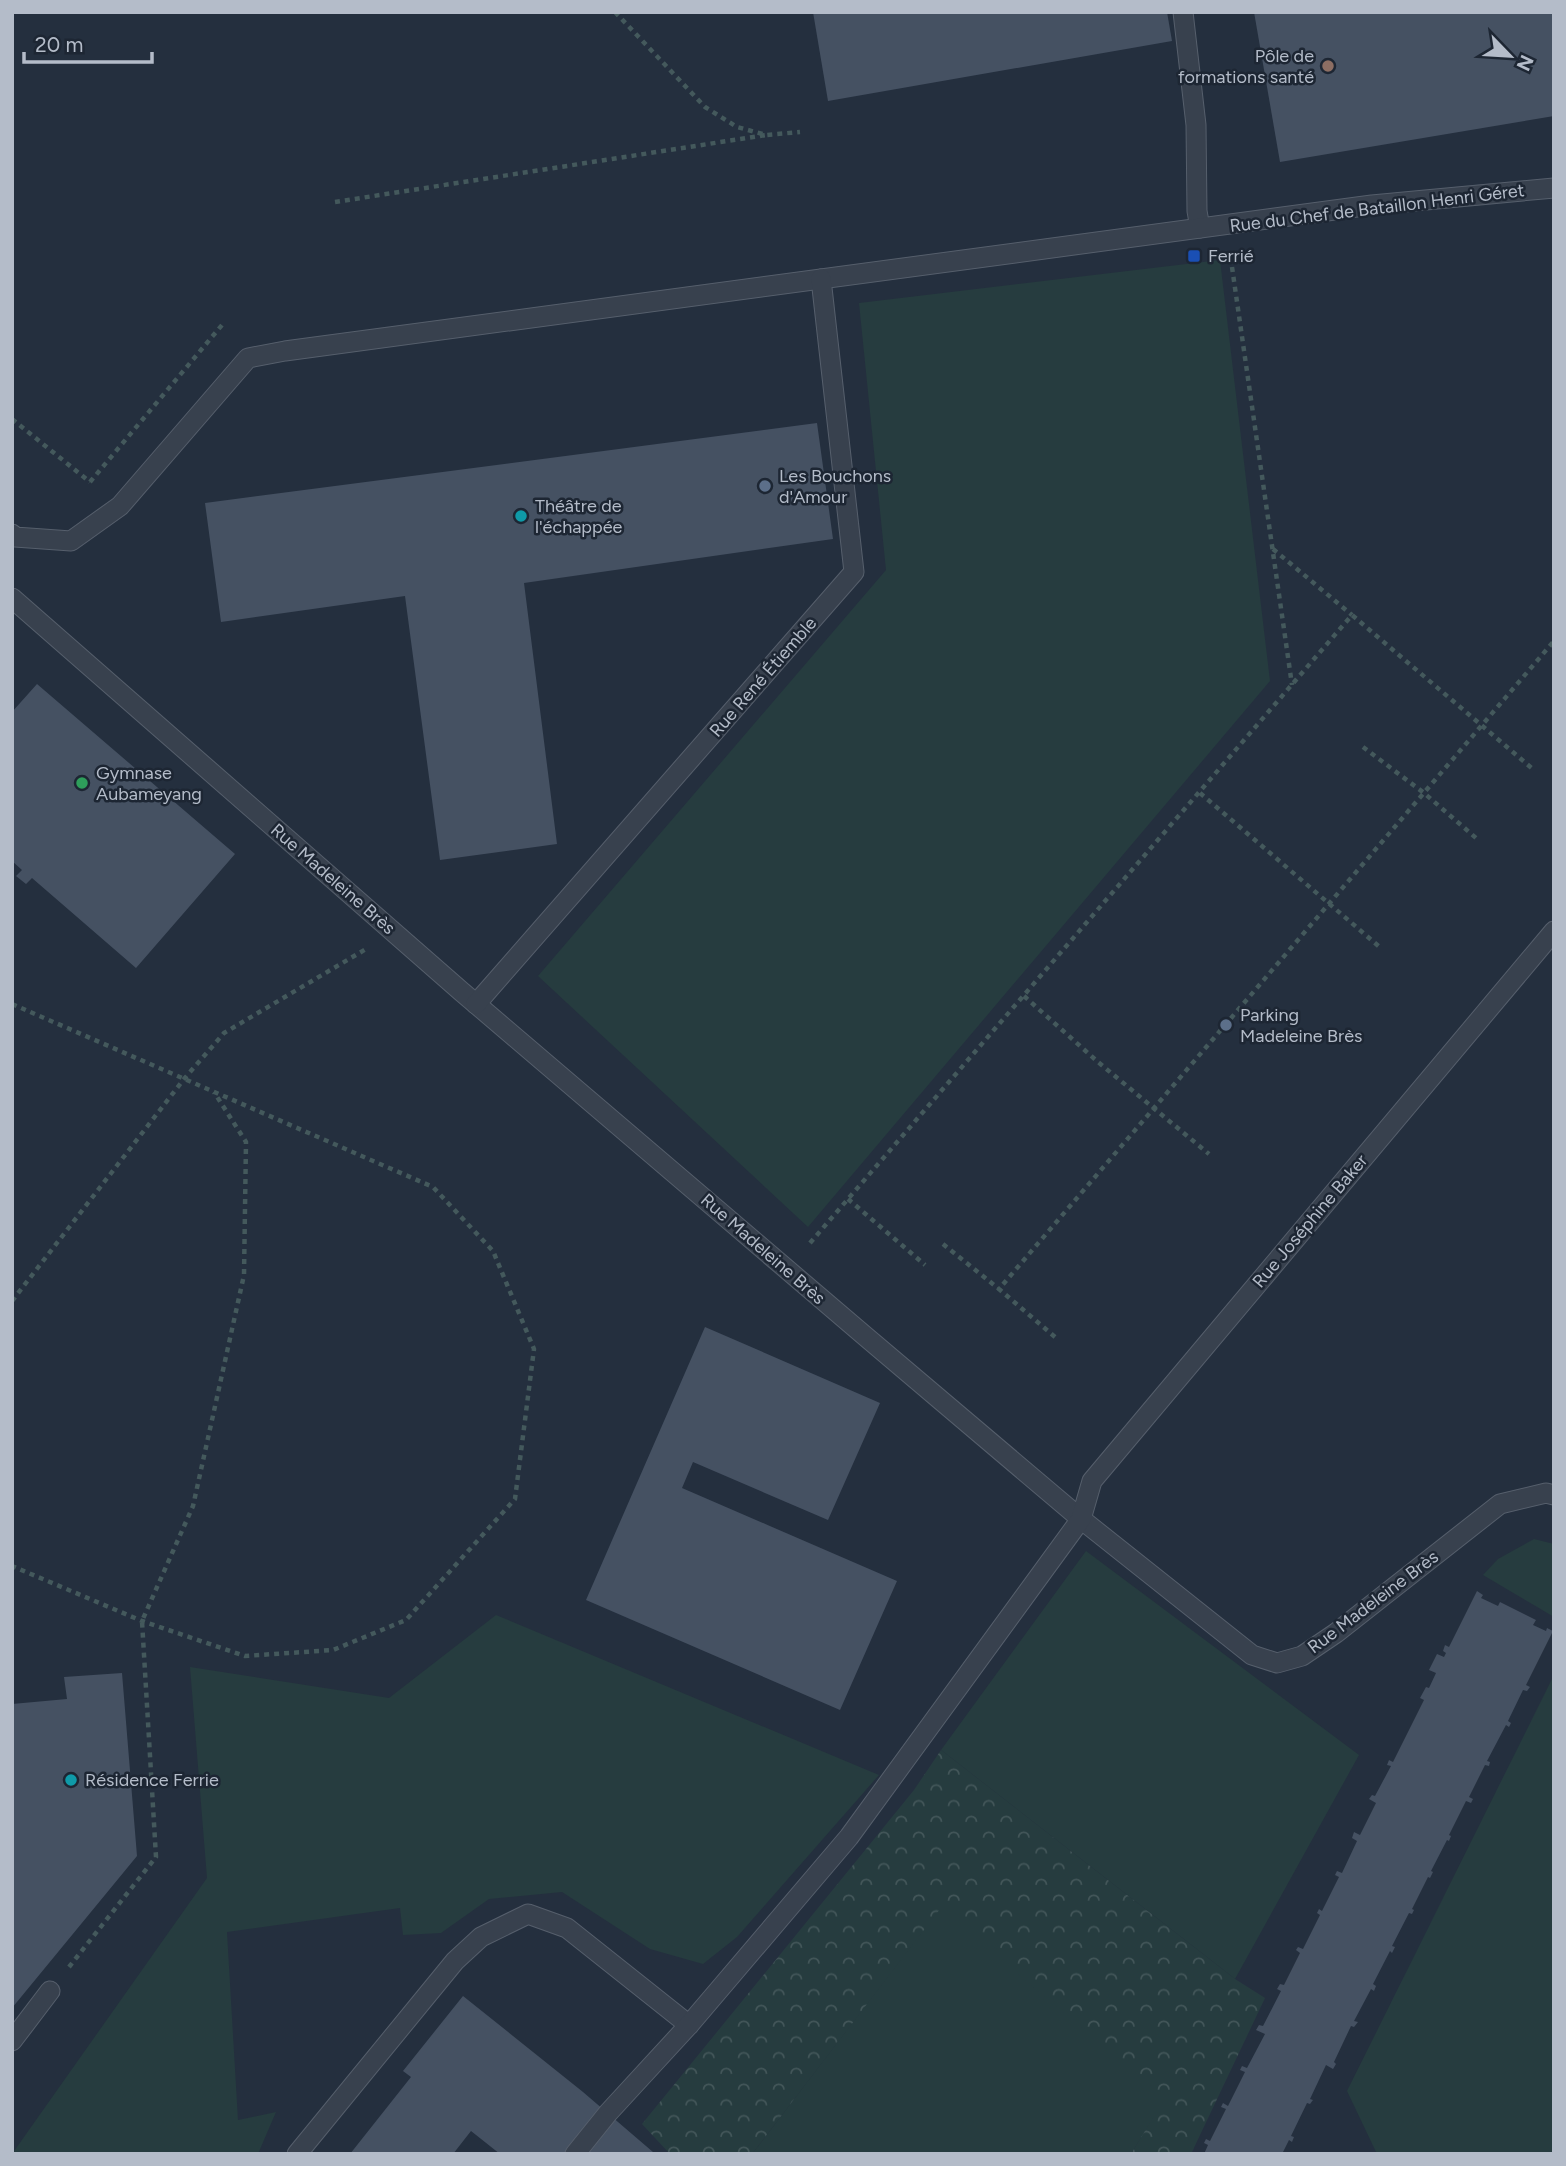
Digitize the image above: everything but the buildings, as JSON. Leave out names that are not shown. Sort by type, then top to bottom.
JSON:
[{"type":"lane","points":[[1183,12],[1196,125],[1197,211],[1200,229]]},
{"type":"lane","name":"Rue du Chef de Bataillon Henri Géret","points":[[12,534],[15,537],[71,541],[120,506],[248,358],[1372,205],[1554,188]]},
{"type":"lane","name":"Rue René Étiemble","points":[[476,1004],[855,572],[821,279]]},
{"type":"lane","name":"Rue Madeleine Brès","points":[[12,598],[476,1004],[1081,1519],[1252,1655],[1277,1663],[1303,1656],[1500,1504],[1546,1493],[1554,1495]]},
{"type":"lane","name":"Rue Joséphine Baker","points":[[575,2154],[849,1838],[1081,1519],[1092,1481],[1554,931]]},
{"type":"lane","points":[[298,2154],[455,1961],[481,1937],[528,1914],[567,1928],[689,2025]]},
{"type":"lane","points":[[12,2041],[50,1991]]},
{"type":"path","points":[[615,12],[705,107],[737,127],[766,135]]},
{"type":"path","points":[[335,202],[800,132]]},
{"type":"path","points":[[1232,267],[1292,685]]},
{"type":"path","points":[[90,482],[222,325]]},
{"type":"path","points":[[12,419],[120,506]]},
{"type":"path","points":[[1273,549],[1534,770]]},
{"type":"path","points":[[810,1243],[1352,615]]},
{"type":"path","points":[[999,1289],[1554,641]]},
{"type":"path","points":[[1363,747],[1476,838]]},
{"type":"path","points":[[1199,793],[1382,949]]},
{"type":"path","points":[[12,1301],[184,1079],[225,1033],[394,932]]},
{"type":"path","points":[[1024,996],[1209,1154]]},
{"type":"path","points":[[12,1004],[433,1187],[493,1251],[534,1349],[515,1499],[405,1620],[333,1650],[246,1656],[142,1621],[12,1566]]},
{"type":"path","points":[[50,1991],[156,1857],[142,1621],[192,1506],[244,1275],[246,1142],[213,1091]]},
{"type":"path","points":[[848,1199],[926,1265]]},
{"type":"path","points":[[943,1244],[1055,1337]]},
{"type":"green space","points":[[1220,260],[1270,681],[808,1227],[538,976],[886,570],[859,303]]},
{"type":"green space","points":[[1534,1539],[1554,1544],[1554,1617],[1483,1575],[1498,1559]]},
{"type":"green space","points":[[1086,1551],[1359,1755],[1235,1979],[941,1750]]},
{"type":"green space","points":[[496,1615],[879,1775],[737,1937],[703,1964],[650,1949],[562,1892],[489,1899],[441,1933],[403,1935],[400,1908],[227,1932],[238,2120],[276,2112],[258,2154],[12,2154],[207,1878],[190,1667],[389,1698]]},
{"type":"green space","points":[[1554,1675],[1554,2154],[1377,2154],[1347,2091]]},
{"type":"green space","points":[[941,1750],[1235,1979],[1265,1998],[1191,2154],[1131,2154],[1165,2098],[940,1909],[752,2154],[670,2154],[642,2124],[914,1790]]},
{"type":"green space","points":[[940,1908],[1166,2098],[1131,2154],[752,2154]]},
{"type":"place","name":"Pôle de formations santé","points":[[1328,66]]},
{"type":"place","name":"Ferrié","points":[[1194,256]]},
{"type":"place","name":"Les Bouchons d'Amour","points":[[765,486]]},
{"type":"place","name":"Théâtre de l'échappée","points":[[521,516]]},
{"type":"place","name":"Gymnase Aubameyang","points":[[82,783]]},
{"type":"place","name":"Parking Madeleine Brès","points":[[1226,1025]]},
{"type":"place","name":"Résidence Ferrie","points":[[71,1780]]}]
